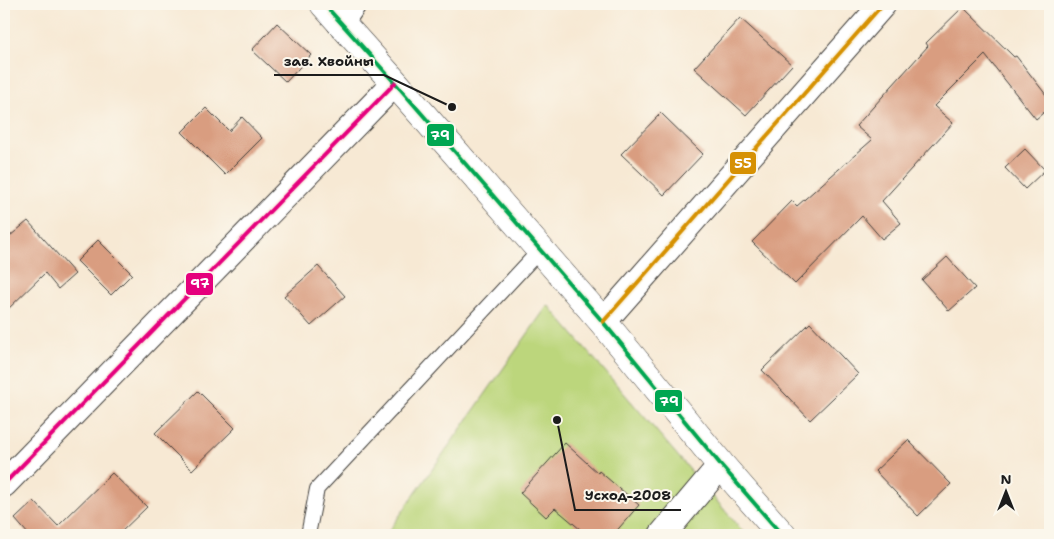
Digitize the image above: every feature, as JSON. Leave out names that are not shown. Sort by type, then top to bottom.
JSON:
[{"type":"street","points":[[603,322],[883,4]]},
{"type":"street","points":[[339,10],[395,82],[603,322],[721,465],[782,535]]},
{"type":"street","points":[[4,484],[395,82]]},
{"type":"street","points":[[662,535],[721,465]]},
{"type":"lane","points":[[308,535],[317,490],[540,250]]},
{"type":"green space","points":[[548,305],[746,535],[386,535]]},
{"type":"building","points":[[963,7],[1014,57],[1016,56],[1050,100],[1050,107],[1036,119],[985,55],[934,106],[953,123],[882,201],[901,223],[882,239],[862,216],[795,284],[752,242],[792,201],[797,206],[872,140],[856,126],[928,46],[926,43]]},
{"type":"building","points":[[740,18],[792,65],[746,115],[694,68]]},
{"type":"building","points":[[277,23],[311,55],[286,82],[252,50]]},
{"type":"building","points":[[206,108],[229,131],[242,117],[262,138],[225,175],[182,132]]},
{"type":"building","points":[[661,113],[703,154],[664,195],[621,154]]},
{"type":"building","points":[[1025,149],[1045,170],[1025,189],[1005,168]]},
{"type":"building","points":[[28,221],[75,274],[58,289],[45,273],[4,313],[4,241]]},
{"type":"building","points":[[98,240],[132,274],[111,295],[77,261]]},
{"type":"building","points":[[947,257],[975,288],[949,311],[922,280]]},
{"type":"building","points":[[318,266],[345,296],[311,326],[284,296]]},
{"type":"building","points":[[810,323],[858,374],[810,420],[762,370]]},
{"type":"building","points":[[198,391],[235,428],[192,470],[155,433]]},
{"type":"building","points":[[908,440],[951,484],[918,516],[875,471]]},
{"type":"building","points":[[565,443],[598,473],[599,471],[639,505],[613,535],[587,535],[555,508],[546,517],[520,493]]},
{"type":"building","points":[[112,473],[147,507],[118,535],[29,535],[15,519],[34,501],[58,526]]},
{"type":"transit line","name":"79","points":[[324,4],[603,322],[721,465],[782,535]]},
{"type":"transit line","name":"55","points":[[603,322],[883,4]]},
{"type":"transit line","name":"97","points":[[4,484],[395,83]]},
{"type":"place","name":"зав. Хвойны","points":[[452,107]]},
{"type":"place","name":"Усход-2008","points":[[557,420]]}]
